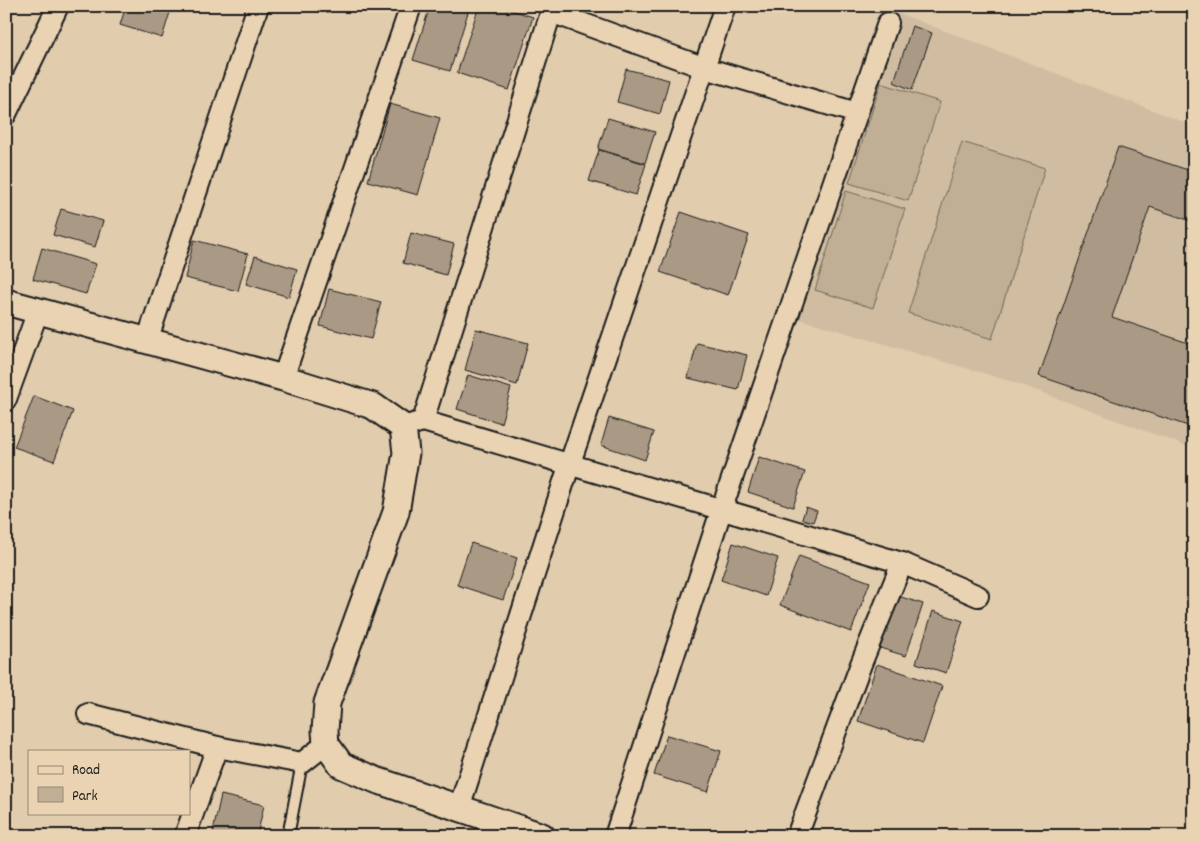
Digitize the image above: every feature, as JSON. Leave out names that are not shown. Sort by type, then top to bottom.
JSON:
[{"type":"street","points":[[6,114],[58,6]]},
{"type":"street","points":[[146,341],[258,6]]},
{"type":"street","points":[[283,378],[412,6]]},
{"type":"street","points":[[458,808],[569,466],[725,6]]},
{"type":"street","points":[[542,836],[376,780],[341,765],[326,744],[325,724],[328,703],[396,512],[413,424],[552,9],[705,68],[857,113]]},
{"type":"street","points":[[615,836],[721,511],[888,24]]},
{"type":"street","points":[[6,302],[283,378],[373,406],[413,424],[569,466],[902,563],[978,596]]},
{"type":"street","points":[[6,399],[38,311]]},
{"type":"street","points":[[797,836],[861,664],[902,563]]},
{"type":"street","points":[[88,714],[217,747],[302,763],[326,744]]},
{"type":"street","points":[[186,836],[217,747]]},
{"type":"lane","points":[[288,836],[302,763]]},
{"type":"shaded area","points":[[898,13],[1194,126],[1194,449],[1013,382],[796,318]]},
{"type":"green space","points":[[881,83],[940,102],[908,201],[849,183]]},
{"type":"green space","points":[[962,142],[1045,168],[992,339],[908,313]]},
{"type":"green space","points":[[846,191],[905,209],[873,308],[815,290]]},
{"type":"building","points":[[126,6],[162,6],[171,9],[162,38],[120,25]]},
{"type":"building","points":[[430,6],[461,6],[469,9],[450,71],[413,60]]},
{"type":"building","points":[[479,6],[500,6],[533,17],[509,90],[457,73]]},
{"type":"building","points":[[912,26],[932,33],[912,90],[894,82]]},
{"type":"building","points":[[626,69],[669,80],[660,114],[617,102]]},
{"type":"building","points":[[390,104],[440,118],[418,195],[368,181]]},
{"type":"building","points":[[608,118],[655,132],[645,163],[598,149]]},
{"type":"building","points":[[1118,147],[1194,172],[1194,222],[1150,207],[1112,317],[1194,345],[1194,428],[1039,376]]},
{"type":"building","points":[[599,150],[646,164],[636,195],[589,181]]},
{"type":"building","points":[[61,209],[103,221],[95,247],[53,235]]},
{"type":"building","points":[[681,212],[749,235],[728,295],[660,272]]},
{"type":"building","points":[[411,233],[454,244],[446,275],[403,263]]},
{"type":"building","points":[[194,240],[248,254],[238,291],[185,278]]},
{"type":"building","points":[[42,248],[96,264],[86,294],[33,279]]},
{"type":"building","points":[[255,256],[297,269],[289,297],[246,284]]},
{"type":"building","points":[[329,289],[381,302],[371,339],[320,326]]},
{"type":"building","points":[[476,329],[528,343],[517,385],[465,370]]},
{"type":"building","points":[[697,343],[747,355],[738,390],[688,378]]},
{"type":"building","points":[[468,375],[511,388],[501,423],[457,409]]},
{"type":"building","points":[[34,396],[73,411],[54,461],[14,447]]},
{"type":"building","points":[[609,418],[654,432],[645,460],[601,445]]},
{"type":"building","points":[[759,457],[805,472],[793,507],[748,492]]},
{"type":"building","points":[[806,507],[817,511],[813,522],[802,519]]},
{"type":"building","points":[[471,543],[517,558],[503,600],[457,585]]},
{"type":"building","points":[[733,543],[778,558],[766,596],[721,580]]},
{"type":"building","points":[[799,556],[870,582],[851,632],[780,605]]},
{"type":"building","points":[[898,596],[923,604],[906,656],[880,648]]},
{"type":"building","points":[[933,611],[963,621],[946,673],[916,663]]},
{"type":"building","points":[[877,664],[942,686],[923,743],[858,721]]},
{"type":"building","points":[[667,735],[721,751],[708,792],[654,775]]},
{"type":"building","points":[[221,795],[264,805],[257,836],[212,836]]}]
